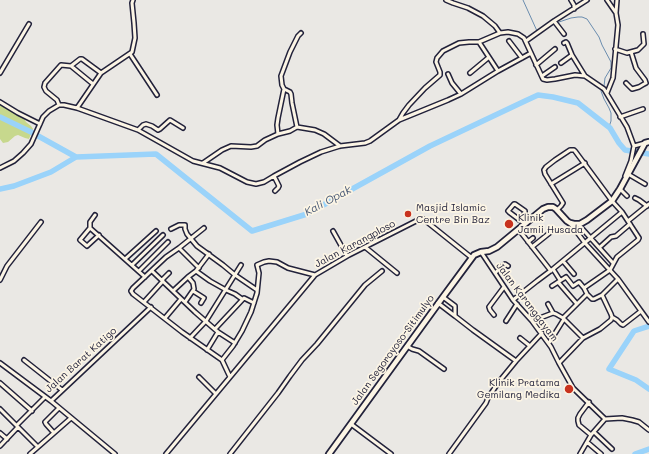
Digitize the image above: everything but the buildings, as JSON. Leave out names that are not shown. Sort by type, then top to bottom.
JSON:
[{"type":"main road","points":[[557,210],[570,223],[578,224],[587,220],[612,201],[628,174],[632,161],[646,144]]},
{"type":"main road","name":"Jalan Segoroyoso-Sitimulyo","points":[[329,454],[474,255],[497,247],[546,208],[553,207],[557,210]]},
{"type":"street","points":[[77,108],[101,73],[130,54],[133,50],[135,38],[133,0]]},
{"type":"street","points":[[446,0],[468,8],[483,16],[495,26],[500,33]]},
{"type":"street","points":[[570,0],[574,5],[574,9]]},
{"type":"street","points":[[526,41],[587,0]]},
{"type":"street","points":[[607,0],[616,13]]},
{"type":"street","points":[[607,94],[613,78],[618,26],[616,13],[617,0]]},
{"type":"street","points":[[554,22],[564,34]]},
{"type":"street","points":[[0,72],[29,24]]},
{"type":"street","points":[[399,120],[403,113],[425,88],[440,75],[436,62],[443,50],[459,43],[479,42],[500,33],[508,32],[520,35],[526,41],[542,76],[547,80],[575,75],[585,76]]},
{"type":"street","points":[[278,134],[278,118],[284,89],[281,76],[290,52],[301,33]]},
{"type":"street","points":[[615,49],[625,53],[638,50],[644,44],[643,34]]},
{"type":"street","points":[[510,41],[522,58]]},
{"type":"street","points":[[479,42],[488,58],[498,71]]},
{"type":"street","points":[[564,43],[567,43],[572,56],[585,76],[602,88],[607,94],[627,127],[634,148],[632,161],[621,187],[627,196]]},
{"type":"street","points":[[536,65],[555,49]]},
{"type":"street","points":[[626,83],[632,89],[639,87],[646,82],[636,68],[631,52]]},
{"type":"street","points":[[0,168],[14,161],[23,153],[31,144],[43,117],[59,105],[77,108],[138,130],[193,161],[220,168],[247,182],[256,184],[264,182],[300,162],[322,152],[340,146],[368,142],[399,120],[461,94],[531,53]]},
{"type":"street","points":[[130,54],[157,95]]},
{"type":"street","points":[[561,63],[572,56]]},
{"type":"street","points":[[470,73],[488,58]]},
{"type":"street","points":[[59,105],[57,100],[46,91],[44,87],[45,83],[61,66],[70,66],[82,59],[101,73]]},
{"type":"street","points":[[70,66],[93,84]]},
{"type":"street","points":[[542,76],[554,67]]},
{"type":"street","points":[[448,74],[452,83],[461,94]]},
{"type":"street","points":[[284,89],[291,94],[297,127]]},
{"type":"street","points":[[0,102],[40,124]]},
{"type":"street","points":[[620,117],[643,110]]},
{"type":"street","points":[[138,130],[143,124],[160,129],[170,120],[182,128]]},
{"type":"street","points":[[203,164],[222,150],[232,146],[257,146],[265,140],[278,134],[290,132],[297,127],[315,130],[324,134],[340,146]]},
{"type":"street","points":[[634,148],[646,144]]},
{"type":"street","points":[[557,210],[563,203],[544,172],[545,168],[570,150],[575,150],[612,201],[622,212],[638,236],[638,239],[617,257],[611,267],[584,288]]},
{"type":"street","points":[[552,184],[585,163]]},
{"type":"street","points":[[628,174],[645,184]]},
{"type":"street","points":[[274,176],[279,186],[274,191]]},
{"type":"street","points":[[600,247],[612,237],[616,236],[648,205],[635,198]]},
{"type":"street","points":[[519,220],[525,211],[514,204],[508,211],[519,220],[525,224]]},
{"type":"street","points":[[513,300],[622,212]]},
{"type":"street","points":[[95,215],[90,222],[90,228],[80,238],[80,240],[87,246],[99,235]]},
{"type":"street","name":"Jalan Karangploso","points":[[166,454],[316,275],[365,246],[422,218],[472,258]]},
{"type":"street","points":[[0,280],[7,266],[41,222]]},
{"type":"street","points":[[570,223],[585,243],[611,267]]},
{"type":"street","points":[[578,224],[600,247],[618,279],[649,322]]},
{"type":"street","points":[[171,229],[179,225],[185,225],[185,229],[197,246],[257,290]]},
{"type":"street","points":[[90,228],[145,277]]},
{"type":"street","points":[[204,228],[168,256],[131,291],[190,338],[222,360],[230,377]]},
{"type":"street","points":[[334,230],[347,256]]},
{"type":"street","points":[[519,230],[552,270],[577,304]]},
{"type":"street","points":[[125,259],[156,231]]},
{"type":"street","points":[[532,247],[552,231]]},
{"type":"street","points":[[132,265],[163,235]]},
{"type":"street","points":[[528,242],[533,238]]},
{"type":"street","points":[[139,271],[168,242]]},
{"type":"street","points":[[365,246],[397,272]]},
{"type":"street","points":[[179,248],[199,268]]},
{"type":"street","points":[[161,249],[168,256]]},
{"type":"street","name":"Jalan Karanggayam","points":[[481,252],[513,300],[542,333],[573,388],[605,419]]},
{"type":"street","points":[[173,291],[188,277],[196,272],[208,254]]},
{"type":"street","points":[[222,360],[242,331],[254,303],[259,273],[257,265],[269,261],[277,262],[288,268],[316,275]]},
{"type":"street","points":[[563,261],[574,274]]},
{"type":"street","points":[[495,272],[505,264],[508,266]]},
{"type":"street","points":[[190,338],[206,321],[241,265]]},
{"type":"street","points":[[152,271],[218,332],[235,343]]},
{"type":"street","points":[[230,454],[302,360],[365,285],[382,271]]},
{"type":"street","points":[[196,272],[242,299],[244,298],[254,303]]},
{"type":"street","points":[[144,302],[169,273]]},
{"type":"street","points":[[552,286],[566,276],[573,286],[579,282],[591,298],[594,299],[602,295],[618,279]]},
{"type":"street","points":[[186,302],[193,290],[194,283],[188,277]]},
{"type":"street","points":[[494,314],[490,310],[490,304],[504,287]]},
{"type":"street","points":[[193,290],[204,298],[201,303]]},
{"type":"street","points":[[549,344],[563,319],[588,294]]},
{"type":"street","points":[[602,295],[612,317],[623,325],[642,312]]},
{"type":"street","points":[[443,297],[455,306],[456,316]]},
{"type":"street","points":[[165,318],[181,298]]},
{"type":"street","points":[[215,329],[242,299]]},
{"type":"street","points":[[438,303],[516,361]]},
{"type":"street","points":[[506,321],[517,304]]},
{"type":"street","points":[[548,304],[553,313],[563,319],[583,338]]},
{"type":"street","name":"Jalan Barat Katigo","points":[[0,363],[51,400],[151,307]]},
{"type":"street","points":[[532,321],[553,313]]},
{"type":"street","points":[[559,363],[583,338],[610,321],[612,317]]},
{"type":"street","points":[[207,350],[218,332]]},
{"type":"street","points":[[449,454],[486,403],[498,383],[542,333]]},
{"type":"street","points":[[520,338],[530,346]]},
{"type":"street","points":[[407,346],[419,351],[444,369]]},
{"type":"street","points":[[24,360],[62,390]]},
{"type":"street","points":[[199,377],[216,394]]},
{"type":"street","points":[[0,383],[32,411]]},
{"type":"street","points":[[0,446],[45,397]]},
{"type":"street","points":[[51,400],[115,454]]},
{"type":"street","points":[[588,402],[578,420],[579,425],[591,435]]},
{"type":"street","points":[[54,433],[46,422],[59,408]]},
{"type":"street","points":[[0,409],[38,447]]},
{"type":"street","points":[[30,454],[71,418]]},
{"type":"street","points":[[580,454],[591,435],[605,419],[622,418],[632,420],[639,422],[649,430]]},
{"type":"street","points":[[351,424],[392,454]]},
{"type":"street","points":[[594,432],[612,449]]},
{"type":"street","points":[[0,433],[7,439]]},
{"type":"street","points":[[587,442],[601,454]]},
{"type":"green space","points":[[0,104],[23,117],[31,126],[33,129],[29,139],[18,135],[8,142],[3,143],[0,139]]},
{"type":"waterway","points":[[523,0],[537,31]]},
{"type":"waterway","points":[[559,22],[578,17],[587,19],[599,37],[611,62],[611,68],[605,78],[604,86],[601,91],[611,113],[609,127]]},
{"type":"waterway","name":"Kali Opak","points":[[0,189],[14,186],[51,172],[76,157],[156,154],[252,231],[307,214],[430,146],[538,95],[578,103],[610,128],[625,150],[649,154]]},
{"type":"waterway","points":[[0,117],[76,157]]},
{"type":"waterway","points":[[649,326],[634,331],[609,369],[636,380],[649,389]]},
{"type":"waterway","points":[[635,454],[649,449]]},
{"type":"place","name":"Masjid Islamic Centre Bin Baz","points":[[408,214]]},
{"type":"place","name":"Klinik Jamii Husada","points":[[509,224]]},
{"type":"place","name":"Klinik Pratama Gemilang Medika","points":[[569,389]]}]
